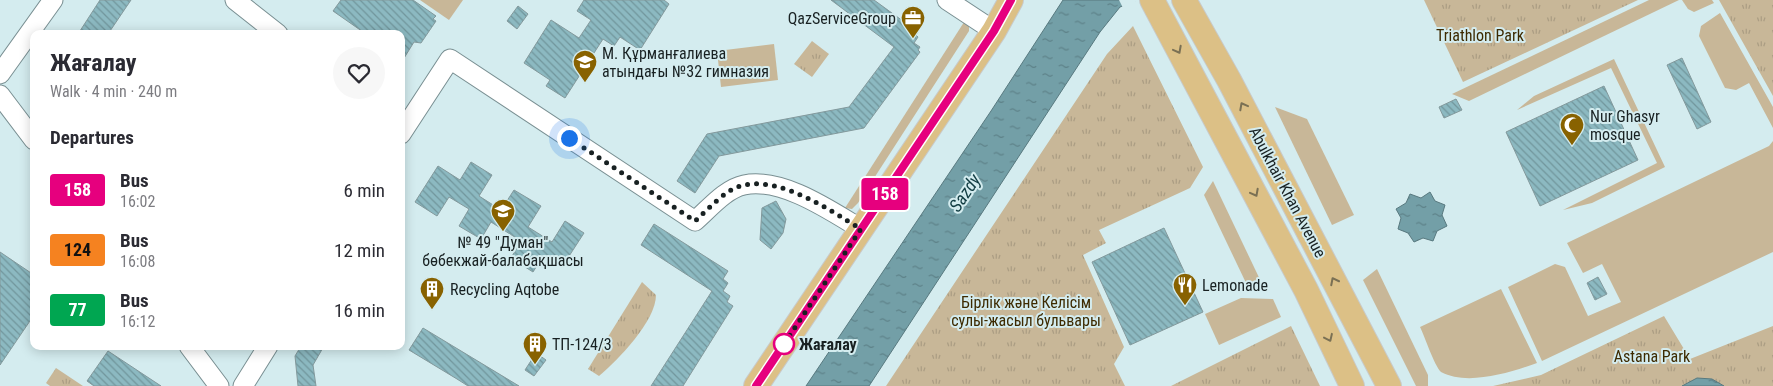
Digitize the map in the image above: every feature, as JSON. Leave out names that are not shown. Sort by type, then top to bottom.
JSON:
[{"type":"main road","points":[[756,386],[994,31],[1011,0]]},
{"type":"main road","name":"Abulkhair Khan Avenue","points":[[1184,0],[1290,196],[1389,386]]},
{"type":"main road","name":"Abulkhair Khan Avenue","points":[[1153,4],[1316,308],[1352,386]]},
{"type":"main road","points":[[1236,157],[1248,156],[1267,167],[1290,196]]},
{"type":"street","points":[[32,30],[53,0]]},
{"type":"street","points":[[235,0],[273,30]]},
{"type":"street","points":[[946,0],[994,31]]},
{"type":"street","points":[[0,74],[30,32]]},
{"type":"street","points":[[405,127],[450,59],[695,221],[730,191],[743,185],[756,184],[768,185],[819,203],[861,229]]},
{"type":"street","points":[[0,95],[30,135]]},
{"type":"street","points":[[192,350],[219,386]]},
{"type":"street","points":[[244,386],[266,350]]},
{"type":"green space","points":[[420,0],[463,0],[449,20]]},
{"type":"green space","name":"Triathlon Park","points":[[1424,0],[1638,0],[1463,82]]},
{"type":"green space","points":[[1649,0],[1679,0],[1469,101],[1452,94]]},
{"type":"green space","points":[[1682,0],[1712,0],[1714,3],[1694,12],[1688,9]]},
{"type":"green space","points":[[1719,0],[1773,0],[1773,96]]},
{"type":"green space","points":[[1720,13],[1773,107],[1773,128],[1749,83],[1736,90],[1725,88],[1699,36],[1701,26]]},
{"type":"green space","points":[[966,19],[969,24],[969,31],[858,203],[852,209],[845,208]]},
{"type":"green space","name":"Бірлік және Келісім сулы-жасыл бульвары","points":[[1133,26],[1203,167],[1190,188],[1099,230],[1106,243],[1083,255],[1124,347],[1114,364],[1125,386],[886,386],[1107,54]]},
{"type":"green space","points":[[812,41],[829,54],[812,77],[794,64]]},
{"type":"green space","points":[[774,44],[778,80],[721,87],[717,51]]},
{"type":"green space","points":[[1614,59],[1665,167],[1592,203],[1563,210],[1657,163],[1611,68],[1517,110],[1534,96]]},
{"type":"green space","points":[[1275,107],[1307,119],[1354,215],[1332,225]]},
{"type":"green space","points":[[1773,141],[1773,252],[1542,361],[1508,287],[1555,264],[1565,267],[1588,316],[1621,302],[1602,264],[1583,273],[1567,243],[1769,146]]},
{"type":"green space","points":[[1213,181],[1264,288],[1247,285],[1204,195]]},
{"type":"green space","points":[[1377,269],[1428,375],[1428,386],[1416,386],[1363,280]]},
{"type":"green space","points":[[642,282],[656,295],[650,316],[635,339],[599,376],[588,369]]},
{"type":"green space","points":[[1501,289],[1537,363],[1514,371],[1475,378],[1451,376],[1441,372],[1420,327]]},
{"type":"green space","points":[[1241,298],[1273,299],[1281,317],[1219,345],[1205,314]]},
{"type":"green space","name":"Astana Park","points":[[1664,316],[1690,359],[1773,326],[1773,386],[1493,386],[1541,375]]},
{"type":"green space","points":[[1291,326],[1320,386],[1171,386]]},
{"type":"green space","points":[[56,368],[83,386],[50,386],[46,383]]},
{"type":"water","name":"Sazdy","points":[[1063,0],[1137,0],[1120,7],[1100,32],[869,386],[806,386],[991,111]]},
{"type":"water","points":[[1430,192],[1435,201],[1445,205],[1442,215],[1447,226],[1437,231],[1433,241],[1423,238],[1414,242],[1408,233],[1398,229],[1401,218],[1396,209],[1406,203],[1410,194],[1421,198]]},
{"type":"water","points":[[1697,378],[1712,379],[1724,386],[1682,386]]},
{"type":"pier","points":[[1119,0],[1139,0],[1123,8]]},
{"type":"building","points":[[100,0],[131,0],[111,30],[81,30]]},
{"type":"building","points":[[341,0],[413,0],[436,16],[433,19],[436,21],[421,43],[414,42],[405,57],[405,30],[360,30],[333,11]]},
{"type":"building","points":[[584,0],[664,0],[669,4],[640,50],[620,37],[614,46],[603,39],[565,98],[546,86],[550,80],[524,63],[551,20],[579,38],[591,20],[577,11]]},
{"type":"building","points":[[831,0],[874,0],[918,32],[916,35],[918,37],[914,43],[920,47],[918,50],[920,52],[864,128],[719,156],[695,193],[677,181],[707,134],[849,107],[894,47]]},
{"type":"building","points":[[518,6],[528,14],[517,29],[507,21]]},
{"type":"building","points":[[1682,58],[1711,122],[1697,129],[1667,65]]},
{"type":"building","name":"Nur Ghasyr mosque","points":[[1604,86],[1638,160],[1540,206],[1506,132]]},
{"type":"building","points":[[1456,99],[1462,110],[1444,118],[1439,107]]},
{"type":"building","points":[[471,162],[492,175],[479,196],[501,210],[514,190],[541,206],[528,227],[552,242],[565,221],[584,233],[562,267],[543,256],[533,272],[511,258],[521,241],[491,222],[481,239],[459,226],[469,209],[449,197],[437,216],[415,202],[438,166],[460,180]]},
{"type":"building","points":[[776,201],[786,219],[783,233],[771,249],[760,240],[762,208]]},
{"type":"building","points":[[654,224],[728,271],[723,279],[728,283],[723,291],[730,296],[727,302],[733,306],[683,386],[651,386],[712,291],[641,245]]},
{"type":"building","points":[[1164,228],[1203,312],[1130,345],[1092,262]]},
{"type":"building","points":[[0,252],[30,272],[30,321],[0,365]]},
{"type":"building","points":[[1598,277],[1607,294],[1595,300],[1587,283]]},
{"type":"building","points":[[423,328],[519,386],[468,386],[409,350]]},
{"type":"building","points":[[299,350],[322,350],[313,365],[316,386],[298,386],[295,356]]},
{"type":"building","points":[[108,351],[161,386],[94,386],[87,381]]},
{"type":"building","name":"ТП-124/3","points":[[536,353],[546,360],[534,376],[525,370]]},
{"type":"bus line","name":"158","points":[[756,386],[994,31],[1011,0]]},
{"type":"place","name":"QazServiceGroup","points":[[913,39]]},
{"type":"place","name":"М. Құрманғалиева атындағы №32 гимназия","points":[[585,83]]},
{"type":"place","name":"Nur Ghasyr mosque","points":[[1572,146]]},
{"type":"place","name":"№ 49 \"Думан\" бөбекжай-балабақшасы","points":[[503,232]]},
{"type":"place","name":"Lemonade","points":[[1185,306]]},
{"type":"place","name":"Recycling Aqtobe","points":[[432,310]]},
{"type":"place","name":"Жағалау","points":[[784,344]]},
{"type":"place","name":"ТП-124/3","points":[[535,365]]},
{"type":"route","points":[[569,138],[695,221],[730,191],[743,185],[756,184],[768,185],[792,192],[819,203],[861,229],[784,344]]}]
